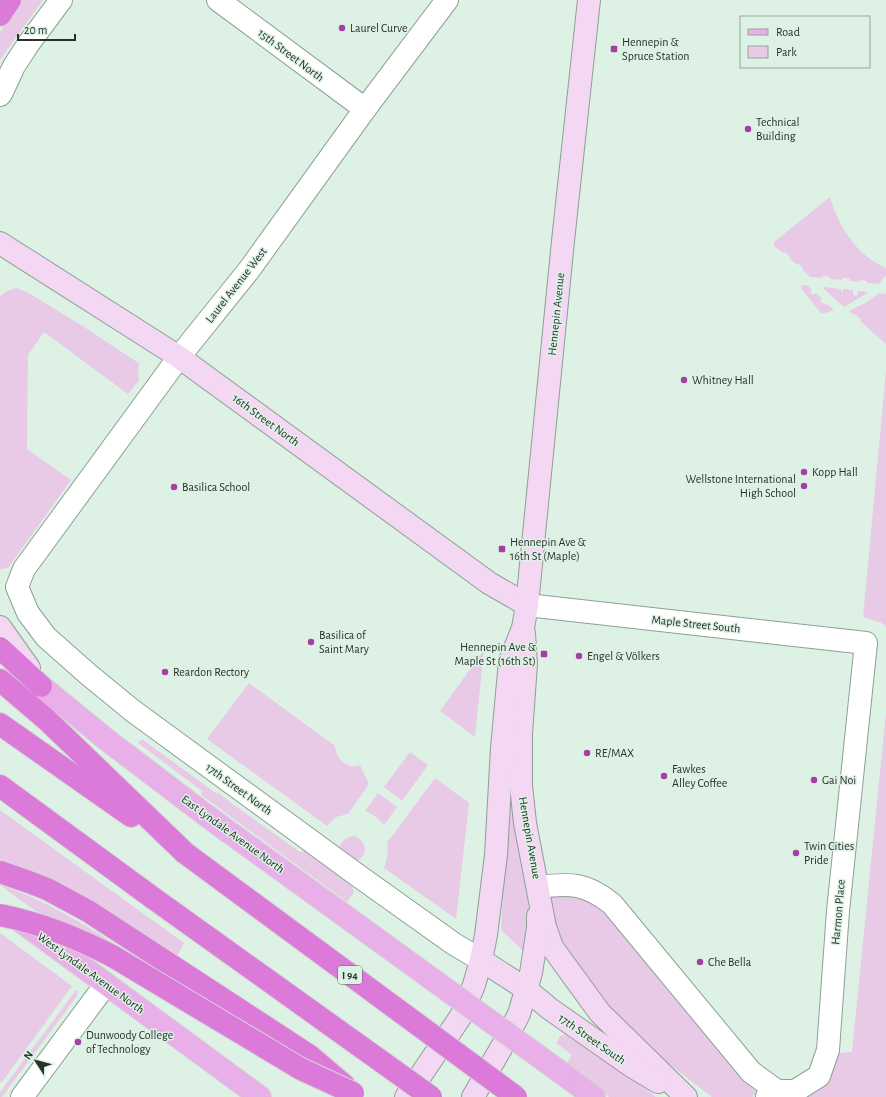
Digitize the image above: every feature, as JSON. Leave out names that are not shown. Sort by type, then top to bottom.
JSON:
[{"type":"highway","points":[[0,16],[10,0]]},
{"type":"highway","points":[[0,648],[41,686]]},
{"type":"highway","points":[[0,680],[47,720],[185,853]]},
{"type":"highway","name":"I 94","points":[[0,724],[185,853],[516,1097]]},
{"type":"highway","points":[[0,786],[153,898],[431,1097]]},
{"type":"highway","points":[[0,872],[47,889],[88,911],[310,1056],[356,1095]]},
{"type":"highway","points":[[0,915],[44,927],[90,944],[301,1069],[356,1095]]},
{"type":"main road","name":"Hennepin Avenue","points":[[406,1097],[461,1016],[474,985],[486,936],[496,855],[502,748],[510,661],[523,628],[527,606],[563,241],[589,0]]},
{"type":"main road","name":"16th Street North","points":[[0,243],[179,358],[489,583],[527,606]]},
{"type":"main road","name":"East Lyndale Avenue North","points":[[0,627],[41,686],[107,740],[211,819],[594,1097]]},
{"type":"main road","name":"Hennepin Avenue","points":[[523,628],[526,664],[521,734],[521,785],[525,823],[538,887]]},
{"type":"main road","points":[[473,1097],[504,1044],[519,1014],[531,973],[538,928],[538,887]]},
{"type":"main road","points":[[538,887],[545,927],[552,947],[600,1013],[685,1097]]},
{"type":"main road","name":"West Lyndale Avenue North","points":[[0,906],[260,1097]]},
{"type":"main road","name":"17th Street North","points":[[481,960],[504,975]]},
{"type":"main road","name":"17th Street South","points":[[504,975],[526,989],[550,1009],[630,1065],[685,1097]]},
{"type":"street","points":[[0,113],[1,93],[14,66],[61,0]]},
{"type":"street","name":"15th Street North","points":[[218,0],[365,109]]},
{"type":"street","name":"Laurel Avenue West","points":[[24,569],[179,358],[249,270],[365,109],[447,0]]},
{"type":"street","name":"17th Street North","points":[[24,569],[18,587],[28,612],[46,637],[89,675],[133,711],[327,853],[448,939],[481,960]]},
{"type":"street","name":"Maple Street South","points":[[527,606],[866,642]]},
{"type":"street","name":"Harmon Place","points":[[772,1094],[795,1091],[819,1076],[828,1050],[838,911],[866,642]]},
{"type":"street","name":"Hennepin Avenue","points":[[538,887],[559,885],[587,888],[612,904],[751,1072],[772,1094]]},
{"type":"street","points":[[22,1097],[106,984]]},
{"type":"green space","points":[[21,0],[43,0],[0,60],[0,32]]},
{"type":"green space","points":[[830,197],[838,219],[857,248],[866,256],[886,268],[886,275],[879,284],[867,283],[867,281],[860,280],[859,282],[850,281],[850,279],[842,278],[842,280],[830,279],[830,277],[823,276],[822,278],[810,277],[802,269],[803,268],[789,258],[790,257],[785,252],[783,253],[774,246],[774,242]]},
{"type":"green space","points":[[801,285],[808,286],[812,290],[810,292],[813,295],[816,293],[822,299],[820,301],[824,304],[826,303],[834,310],[822,314],[802,290]]},
{"type":"green space","points":[[824,287],[841,289],[843,292],[843,289],[853,290],[853,295],[857,296],[858,291],[869,292],[844,307],[824,289]]},
{"type":"green space","points":[[16,288],[27,292],[81,325],[140,364],[138,367],[139,380],[128,394],[44,332],[28,355],[27,449],[71,480],[8,568],[0,569],[0,296],[7,291]]},
{"type":"green space","points":[[879,293],[886,294],[886,344],[860,321],[861,319],[849,311],[867,302]]},
{"type":"green space","points":[[886,371],[886,627],[882,623],[863,617]]},
{"type":"green space","points":[[484,650],[475,737],[440,711]]},
{"type":"green space","points":[[249,683],[335,746],[340,759],[347,765],[360,765],[369,784],[348,814],[336,817],[327,826],[207,739]]},
{"type":"green space","points":[[886,712],[886,1097],[805,1097],[838,1053],[852,1052]]},
{"type":"green space","points":[[142,739],[300,852],[305,850],[348,882],[354,892],[347,902],[201,795],[202,791],[138,743]]},
{"type":"green space","points":[[410,752],[428,765],[402,801],[384,787]]},
{"type":"green space","points":[[435,778],[469,803],[456,919],[384,868],[388,848],[387,841]]},
{"type":"green space","points":[[378,793],[397,807],[384,825],[376,817],[365,811]]},
{"type":"green space","points":[[509,806],[513,806],[527,878],[529,920],[524,952],[501,930]]},
{"type":"green space","points":[[0,810],[184,943],[177,957],[22,869],[0,861]]},
{"type":"green space","points":[[354,836],[362,841],[365,848],[363,855],[357,861],[339,848],[344,840]]},
{"type":"green space","points":[[0,885],[33,898],[80,922],[125,950],[66,923],[41,915]]},
{"type":"green space","points":[[558,892],[583,898],[605,914],[757,1093],[752,1097],[712,1097],[656,1054],[598,994],[556,935],[551,914],[550,894]]},
{"type":"green space","points":[[0,933],[72,986],[2,1082],[0,1081]]},
{"type":"green space","points":[[76,990],[78,991],[77,996],[2,1097],[0,1097],[0,1092]]},
{"type":"green space","points":[[565,1034],[574,1041],[580,1040],[656,1097],[609,1097],[566,1064],[572,1055],[556,1043],[560,1036]]},
{"type":"place","name":"Laurel Curve","points":[[342,28]]},
{"type":"place","name":"Hennepin & Spruce Station","points":[[614,49]]},
{"type":"place","name":"Technical Building","points":[[748,129]]},
{"type":"place","name":"Whitney Hall","points":[[684,380]]},
{"type":"place","name":"Kopp Hall","points":[[804,472]]},
{"type":"place","name":"Wellstone International High School","points":[[804,486]]},
{"type":"place","name":"Basilica School","points":[[174,487]]},
{"type":"place","name":"Hennepin Ave & 16th St (Maple)","points":[[502,549]]},
{"type":"place","name":"Basilica of Saint Mary","points":[[311,642]]},
{"type":"place","name":"Hennepin Ave & Maple St (16th St)","points":[[544,654]]},
{"type":"place","name":"Engel & Völkers","points":[[579,656]]},
{"type":"place","name":"Reardon Rectory","points":[[165,672]]},
{"type":"place","name":"RE/MAX","points":[[587,753]]},
{"type":"place","name":"Fawkes Alley Coffee","points":[[664,776]]},
{"type":"place","name":"Gai Noi","points":[[814,780]]},
{"type":"place","name":"Twin Cities Pride","points":[[796,853]]},
{"type":"place","name":"Che Bella","points":[[700,962]]},
{"type":"place","name":"Dunwoody College of Technology","points":[[78,1042]]}]
